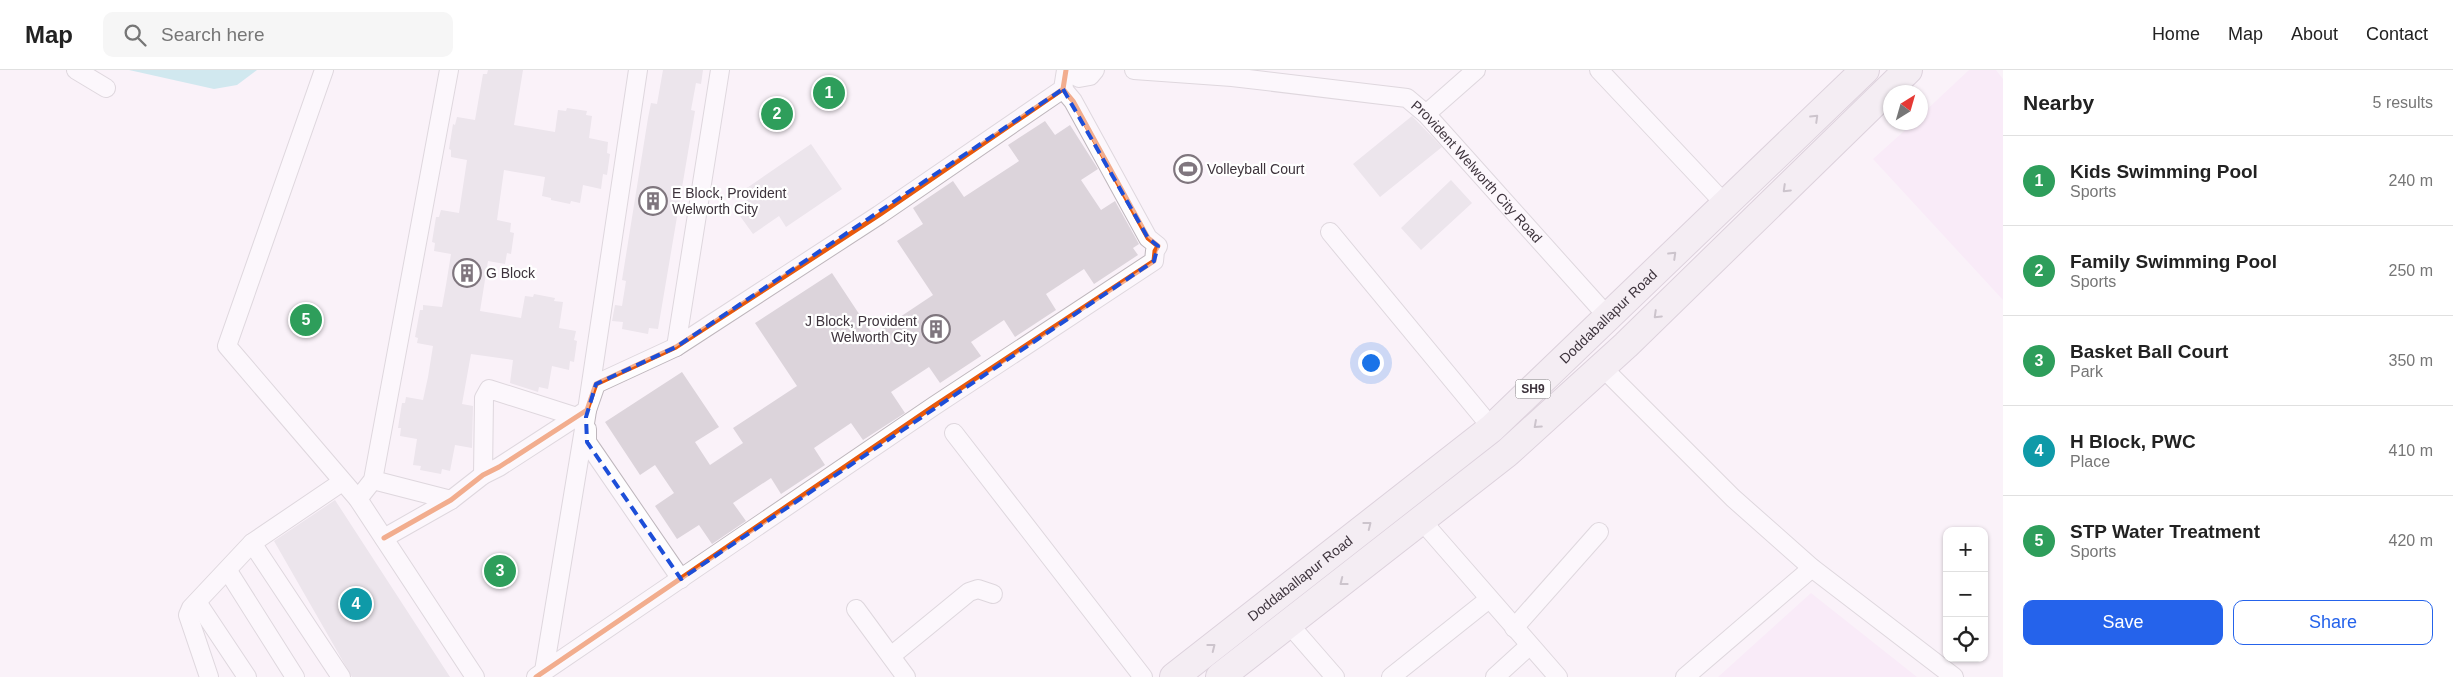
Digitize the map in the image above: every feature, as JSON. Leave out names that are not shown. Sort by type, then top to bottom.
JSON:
[{"type":"main road","name":"Doddaballapur Road","points":[[1174,677],[1492,428],[1865,70]]},
{"type":"main road","name":"Doddaballapur Road","points":[[1220,677],[1422,521],[1507,452],[1602,367],[1908,70]]},
{"type":"main road","points":[[1793,139],[1815,161]]},
{"type":"street","points":[[76,70],[106,88]]},
{"type":"street","points":[[324,70],[227,346],[358,499],[475,677]]},
{"type":"street","points":[[358,499],[374,480],[449,70]]},
{"type":"street","points":[[540,674],[584,415],[638,70]]},
{"type":"street","points":[[650,70],[596,384],[584,415],[587,442],[681,579]]},
{"type":"street","points":[[676,347],[720,70]]},
{"type":"street","points":[[596,384],[676,347],[879,215],[1063,89],[1067,70],[1078,78],[1090,76],[1095,70]]},
{"type":"street","name":"Provident Welworth City Road","points":[[1134,70],[1235,74],[1406,98],[1426,114],[1608,318]]},
{"type":"street","points":[[1426,114],[1476,70]]},
{"type":"street","points":[[1599,70],[1725,204]]},
{"type":"street","points":[[540,674],[934,406],[1154,261],[1155,251],[1158,246],[1148,238],[1073,101],[1063,89]]},
{"type":"street","points":[[1330,232],[1492,428]]},
{"type":"street","points":[[1602,367],[1733,498],[1812,568],[1954,677]]},
{"type":"street","points":[[483,475],[484,398],[489,389],[584,415]]},
{"type":"street","points":[[384,538],[451,500],[483,475],[499,467],[566,422],[584,415]]},
{"type":"street","points":[[954,433],[1143,677]]},
{"type":"street","points":[[374,480],[451,500]]},
{"type":"street","points":[[209,677],[188,616],[191,608],[228,571],[252,543],[342,482]]},
{"type":"street","points":[[1422,521],[1558,677]]},
{"type":"street","points":[[1514,628],[1599,532]]},
{"type":"street","points":[[252,543],[341,677]]},
{"type":"street","points":[[1685,677],[1812,568]]},
{"type":"street","points":[[228,571],[295,677]]},
{"type":"street","points":[[891,656],[969,592],[978,588],[993,594]]},
{"type":"street","points":[[1391,677],[1489,599]]},
{"type":"street","points":[[197,602],[247,677]]},
{"type":"street","points":[[856,610],[906,677]]},
{"type":"street","points":[[1288,623],[1335,677]]},
{"type":"street","points":[[1495,677],[1530,646]]},
{"type":"highlighted area","points":[[1063,89],[1148,238],[1158,246],[1154,261],[681,579],[587,442],[586,417],[596,384],[676,347]]},
{"type":"shaded area","points":[[1969,70],[1996,70],[2003,79],[2003,300],[1873,159],[1905,130],[1928,130],[1928,108]]},
{"type":"shaded area","points":[[1811,593],[1917,677],[1718,677]]},
{"type":"water","points":[[129,70],[257,70],[237,85],[214,89]]},
{"type":"building","name":"G Block","points":[[488,70],[523,70],[514,125],[555,132],[558,110],[566,111],[567,108],[587,111],[586,115],[592,116],[589,138],[608,142],[607,153],[610,154],[607,175],[603,174],[601,189],[583,185],[580,203],[571,201],[570,204],[542,196],[545,177],[504,170],[497,220],[511,223],[510,232],[514,233],[511,254],[507,253],[505,264],[488,261],[480,311],[521,318],[525,296],[533,297],[534,294],[555,298],[554,301],[563,302],[559,328],[576,331],[574,340],[577,341],[574,362],[570,361],[569,370],[552,366],[548,389],[539,387],[538,392],[510,383],[513,360],[471,354],[462,404],[473,406],[472,448],[455,445],[450,471],[442,469],[441,474],[420,470],[421,466],[413,465],[417,439],[400,436],[401,428],[398,428],[402,403],[405,403],[406,397],[423,400],[428,377],[433,346],[417,343],[418,338],[415,337],[420,310],[423,310],[423,305],[442,307],[446,285],[451,254],[434,251],[435,243],[432,242],[436,217],[439,217],[441,210],[459,213],[467,160],[451,157],[451,150],[449,149],[453,124],[455,125],[457,117],[475,120],[483,74],[487,74]]},
{"type":"building","name":"E Block, Provident Welworth City","points":[[663,70],[703,70],[701,84],[696,83],[691,110],[695,111],[658,329],[649,328],[648,334],[622,329],[623,322],[612,321],[615,305],[622,306],[626,281],[622,280],[648,118],[651,103],[657,104]]},
{"type":"building","points":[[1412,116],[1442,147],[1380,197],[1353,164]]},
{"type":"building","name":"J Block, Provident Welworth City","points":[[1045,121],[1055,135],[1070,125],[1098,169],[1081,180],[1101,210],[1115,201],[1139,244],[1133,248],[1138,255],[1094,284],[1084,269],[1046,294],[1056,310],[1015,337],[1004,320],[971,342],[981,356],[940,383],[929,367],[891,392],[905,413],[863,440],[851,423],[814,448],[825,465],[781,494],[771,478],[733,503],[746,521],[712,544],[699,525],[677,539],[655,506],[674,493],[655,465],[640,475],[605,422],[682,372],[719,427],[695,442],[710,465],[743,443],[733,428],[797,386],[755,323],[832,273],[873,335],[933,295],[897,241],[923,224],[913,208],[953,181],[964,197],[1019,161],[1008,145]]},
{"type":"building","points":[[811,144],[842,189],[786,227],[779,216],[753,234],[740,216],[752,208],[741,192]]},
{"type":"building","points":[[1451,180],[1472,203],[1421,250],[1401,228]]},
{"type":"building","points":[[335,500],[450,677],[352,677],[274,541]]},
{"type":"cycle path","points":[[384,538],[451,500],[483,475],[499,467],[587,410],[596,384],[676,347],[879,215],[1063,89],[1066,70]]},
{"type":"cycle path","points":[[536,677],[934,406],[1154,261],[1155,251],[1158,246],[1148,238],[1073,101],[1063,89]]},
{"type":"place","name":"Kids Swimming Pool","points":[[829,93]]},
{"type":"place","name":"Family Swimming Pool","points":[[777,114]]},
{"type":"place","name":"Volleyball Court","points":[[1188,169]]},
{"type":"place","name":"E Block, Provident Welworth City","points":[[653,201]]},
{"type":"place","name":"G Block","points":[[467,273]]},
{"type":"place","name":"STP Water Treatment","points":[[306,320]]},
{"type":"place","name":"J Block, Provident Welworth City","points":[[936,329]]},
{"type":"place","name":"Basket Ball Court","points":[[500,571]]},
{"type":"place","name":"H Block, PWC","points":[[356,604]]}]
